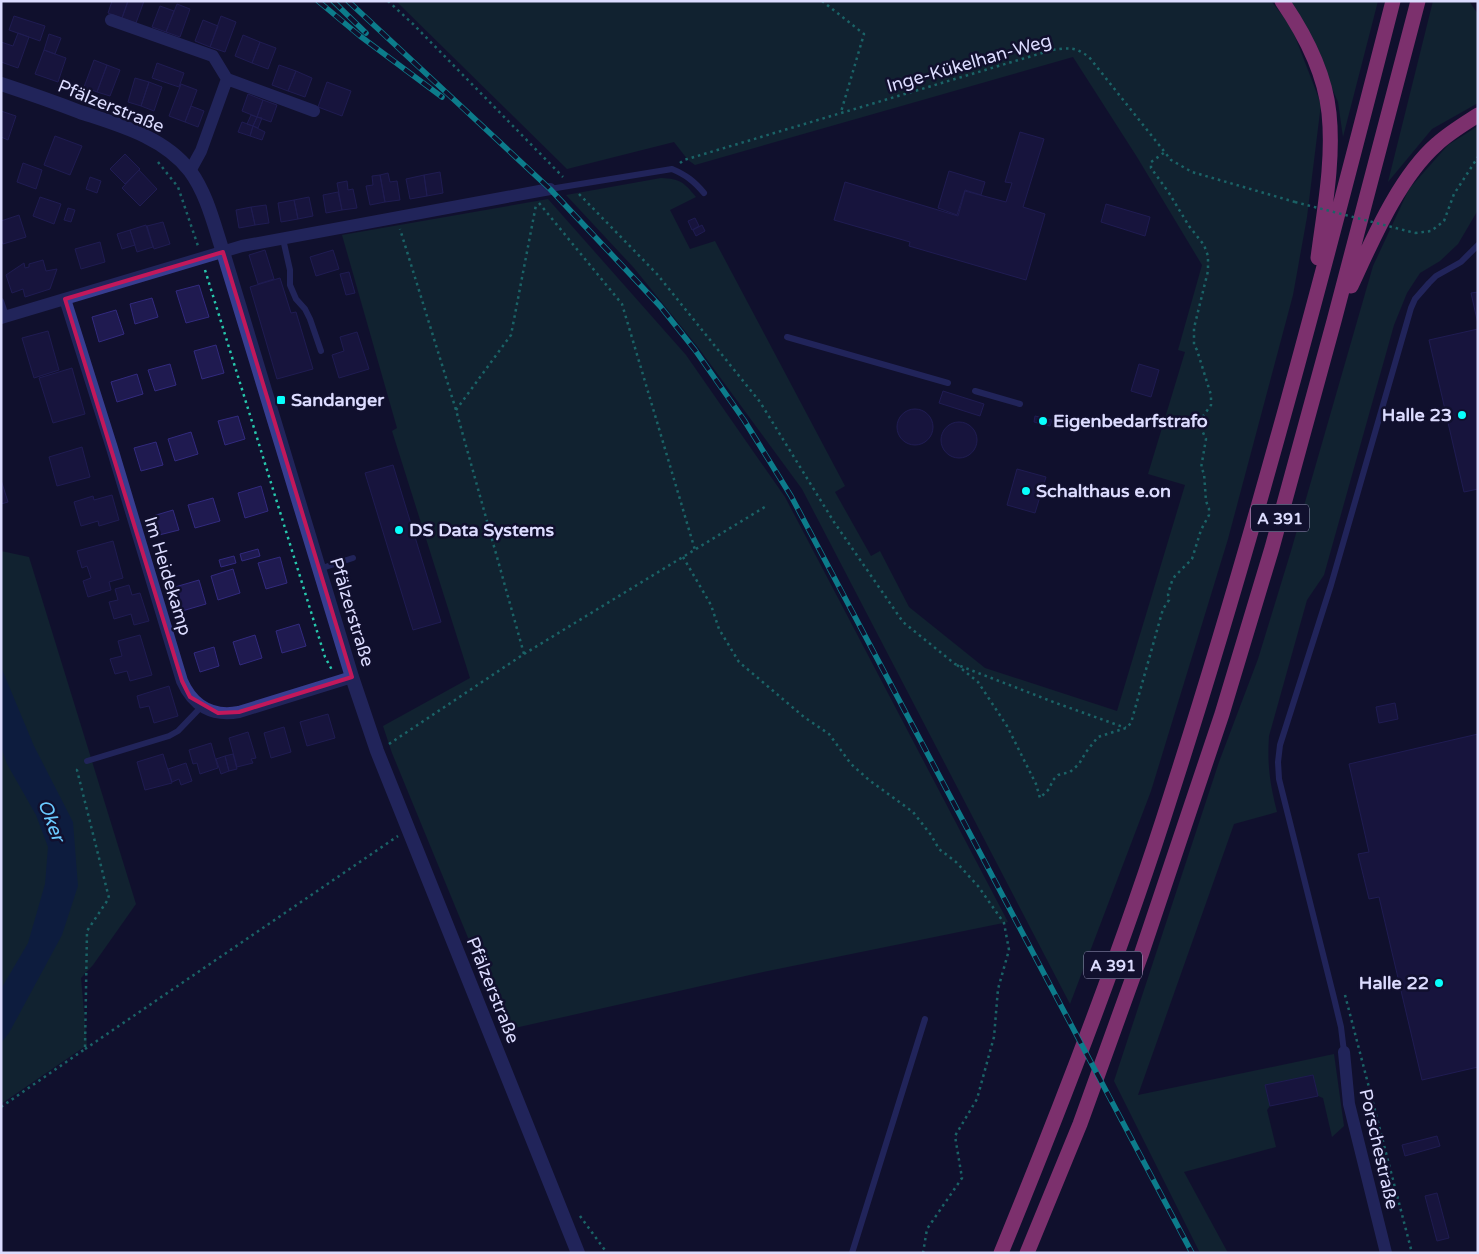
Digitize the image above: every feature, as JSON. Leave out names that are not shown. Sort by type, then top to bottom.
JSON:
[{"type":"highway","points":[[1282,1],[1293,16],[1311,55],[1321,80],[1329,112],[1328,173],[1310,317]]},
{"type":"highway","name":"A 391","points":[[1001,1253],[1055,1123],[1115,959],[1171,796],[1247,546],[1310,317],[1393,1]]},
{"type":"highway","name":"A 391","points":[[1028,1253],[1084,1114],[1142,955],[1194,800],[1272,548],[1418,1]]},
{"type":"highway","points":[[1334,321],[1377,229],[1408,177],[1436,145],[1478,115]]},
{"type":"street","points":[[111,20],[212,56],[227,78],[314,110]]},
{"type":"street","points":[[190,171],[201,151],[227,78]]},
{"type":"street","name":"Pfälzerstraße","points":[[1,84],[99,118],[150,139],[177,157],[190,171],[198,184],[223,252],[320,569],[346,679],[377,751],[578,1253]]},
{"type":"street","points":[[4,317],[242,246],[550,190]]},
{"type":"street","name":"Im Heidekamp","points":[[65,299],[182,681],[190,697],[202,706]]},
{"type":"street","points":[[202,706],[218,713],[239,712],[346,679]]},
{"type":"street","name":"Porschestraße","points":[[1344,1052],[1349,1104],[1386,1253]]},
{"type":"lane","points":[[550,190],[672,169],[695,181],[704,193]]},
{"type":"lane","points":[[283,239],[290,270],[292,291],[310,319],[321,351]]},
{"type":"lane","points":[[1344,1052],[1341,1027],[1279,779],[1280,745],[1323,613],[1411,308],[1419,294],[1432,279],[1461,262],[1478,245]]},
{"type":"lane","points":[[1,301],[4,317]]},
{"type":"lane","points":[[787,337],[948,383]]},
{"type":"lane","points":[[975,390],[1020,404]]},
{"type":"lane","points":[[320,569],[353,558]]},
{"type":"lane","points":[[87,761],[169,736],[178,731],[202,706]]},
{"type":"lane","points":[[852,1253],[925,1019]]},
{"type":"path","points":[[388,1],[427,38],[657,274],[760,402],[834,522],[903,622],[978,682],[1007,726],[1036,784],[1040,798],[1049,789],[1058,774],[1070,772],[1078,764],[1098,737],[1126,728],[1131,723],[1163,609],[1170,600],[1168,594],[1172,581],[1174,576],[1192,559],[1201,530],[1209,515],[1204,473],[1201,468],[1206,440],[1200,426],[1201,419],[1211,405],[1211,395],[1194,344],[1194,328],[1208,271],[1208,256],[1204,245],[1189,226],[1152,168],[1152,162],[1164,152]]},
{"type":"path","points":[[822,1],[864,34],[841,112]]},
{"type":"path","name":"Inge-Kükelhan-Weg","points":[[672,169],[684,160],[841,112],[1052,50],[1072,48],[1081,51],[1089,57],[1171,160],[1192,172],[1294,202],[1415,233],[1431,230],[1444,221],[1454,194],[1478,157]]},
{"type":"path","points":[[156,158],[178,187],[202,258],[325,657],[346,679]]},
{"type":"path","points":[[456,410],[511,335],[536,200],[622,304],[695,550]]},
{"type":"path","points":[[396,218],[456,410],[524,654]]},
{"type":"path","points":[[377,751],[524,654],[768,505]]},
{"type":"path","points":[[683,557],[711,605],[719,629],[739,662],[804,717],[829,734],[851,764],[869,780],[913,812],[931,835],[939,849],[956,862],[978,886],[1004,923],[1009,950],[998,989],[994,1037],[977,1099],[955,1136],[962,1178],[927,1229],[923,1253]]},
{"type":"path","points":[[955,664],[1126,728]]},
{"type":"path","points":[[85,1049],[87,931],[110,898],[77,770],[87,761]]},
{"type":"path","points":[[1,1107],[408,829]]},
{"type":"path","points":[[1343,987],[1412,1253]]},
{"type":"highlighted area","points":[[223,252],[352,677],[239,712],[218,713],[190,697],[182,681],[65,299]]},
{"type":"green space","points":[[396,1],[1271,1],[1291,26],[1321,104],[1307,217],[1293,295],[1228,539],[1151,791],[1070,1004],[802,489],[697,346],[634,268],[566,195],[661,178],[677,180],[688,188],[696,197],[670,210],[690,249],[715,241],[845,486],[835,492],[871,556],[880,551],[909,607],[985,668],[1117,711],[1185,485],[1148,474],[1185,352],[1178,350],[1202,265],[1137,157],[1073,57],[695,165],[688,160],[674,142],[567,169]]},
{"type":"green space","points":[[1290,1],[1378,1],[1343,137],[1338,102],[1302,20]]},
{"type":"green space","points":[[1433,1],[1469,1],[1478,14],[1478,103],[1432,129],[1388,182]]},
{"type":"green space","points":[[1478,126],[1478,210],[1458,244],[1440,261],[1420,273],[1407,293],[1394,325],[1324,575],[1307,600],[1269,736],[1268,756],[1277,812],[1234,824],[1138,1095],[1334,1054],[1344,1126],[1332,1137],[1323,1098],[1318,1096],[1313,1075],[1265,1085],[1270,1106],[1267,1110],[1276,1147],[1184,1172],[1228,1253],[1200,1253],[1114,1081],[1219,762],[1258,659],[1373,266],[1409,189],[1448,145]]},
{"type":"green space","points":[[548,199],[686,355],[785,497],[1008,922],[763,972],[506,1030],[392,753],[383,726],[470,678],[392,431],[397,428],[342,235]]},
{"type":"green space","points":[[1,551],[29,557],[136,904],[93,965],[81,978],[87,1045],[1,1104]]},
{"type":"water","name":"Oker","points":[[1,667],[34,746],[73,822],[78,886],[62,935],[9,1033],[1,1043],[1,989],[28,943],[45,884],[48,847],[36,815],[7,764],[1,747]]},
{"type":"building","points":[[112,1],[128,1],[122,18],[108,13]]},
{"type":"building","points":[[128,1],[144,1],[136,23],[122,18]]},
{"type":"building","points":[[177,4],[190,9],[180,37],[166,32]]},
{"type":"building","points":[[160,6],[174,11],[166,32],[152,27]]},
{"type":"building","points":[[14,16],[45,26],[40,41],[9,30]]},
{"type":"building","points":[[221,16],[236,22],[225,52],[210,47]]},
{"type":"building","points":[[203,20],[218,26],[210,47],[195,41]]},
{"type":"building","points":[[18,33],[29,37],[18,68],[1,62],[1,42],[13,46]]},
{"type":"building","points":[[49,34],[61,38],[55,54],[44,50]]},
{"type":"building","points":[[243,35],[260,42],[252,63],[235,56]]},
{"type":"building","points":[[260,42],[276,48],[268,69],[252,63]]},
{"type":"building","points":[[44,50],[66,58],[58,82],[35,74]]},
{"type":"building","points":[[94,60],[107,65],[97,92],[84,87]]},
{"type":"building","points":[[157,63],[184,73],[179,87],[152,78]]},
{"type":"building","points":[[107,65],[120,70],[110,96],[97,92]]},
{"type":"building","points":[[279,65],[296,71],[288,91],[272,85]]},
{"type":"building","points":[[296,71],[312,78],[305,97],[288,91]]},
{"type":"building","points":[[135,78],[149,82],[141,106],[128,102]]},
{"type":"building","points":[[149,82],[162,87],[154,111],[141,106]]},
{"type":"building","points":[[327,82],[351,91],[342,116],[318,107]]},
{"type":"building","points":[[181,84],[197,90],[185,122],[169,116]]},
{"type":"building","points":[[248,94],[263,100],[257,117],[242,111]]},
{"type":"building","points":[[263,100],[277,105],[271,122],[257,117]]},
{"type":"building","points":[[191,106],[204,111],[198,127],[185,122]]},
{"type":"building","points":[[1,111],[16,116],[8,140],[1,137]]},
{"type":"building","points":[[251,115],[257,117],[253,126],[247,124]]},
{"type":"building","points":[[257,117],[262,118],[258,128],[253,126]]},
{"type":"building","points":[[242,122],[253,126],[250,136],[238,132]]},
{"type":"building","points":[[253,126],[265,132],[262,140],[250,136]]},
{"type":"building","points":[[1020,132],[1044,139],[1023,207],[1045,214],[1026,280],[909,246],[910,242],[834,220],[845,182],[958,216],[965,191],[1006,202],[1012,183],[1005,182]]},
{"type":"building","points":[[55,136],[82,146],[70,175],[44,165]]},
{"type":"building","points":[[125,154],[140,169],[125,184],[110,169]]},
{"type":"building","points":[[23,163],[42,170],[36,189],[17,182]]},
{"type":"building","points":[[139,170],[157,189],[140,206],[122,188]]},
{"type":"building","points":[[949,171],[985,182],[981,195],[965,190],[957,215],[938,208]]},
{"type":"building","points":[[440,172],[443,193],[427,196],[424,175]]},
{"type":"building","points":[[388,173],[390,182],[397,181],[400,200],[385,202],[380,175]]},
{"type":"building","points":[[380,175],[385,202],[370,205],[366,186],[373,185],[372,176]]},
{"type":"building","points":[[424,175],[427,196],[410,199],[406,179]]},
{"type":"building","points":[[90,177],[101,181],[97,193],[86,189]]},
{"type":"building","points":[[347,181],[348,190],[353,189],[357,208],[342,210],[337,183]]},
{"type":"building","points":[[338,192],[342,210],[326,213],[323,195]]},
{"type":"building","points":[[40,197],[61,204],[54,224],[33,216]]},
{"type":"building","points":[[309,197],[313,216],[298,219],[294,200]]},
{"type":"building","points":[[294,200],[298,219],[281,222],[278,203]]},
{"type":"building","points":[[1106,204],[1150,217],[1145,236],[1101,222]]},
{"type":"building","points":[[266,205],[269,223],[255,225],[251,207]]},
{"type":"building","points":[[251,207],[255,225],[239,228],[236,210]]},
{"type":"building","points":[[68,208],[75,210],[71,222],[64,220]]},
{"type":"building","points":[[19,215],[26,237],[3,244],[1,239],[1,221]]},
{"type":"building","points":[[695,218],[699,226],[692,230],[688,221]]},
{"type":"building","points":[[163,222],[170,244],[154,249],[147,226]]},
{"type":"building","points":[[146,225],[153,247],[137,252],[130,230]]},
{"type":"building","points":[[702,225],[705,231],[696,236],[693,230]]},
{"type":"building","points":[[130,230],[135,245],[122,249],[117,234]]},
{"type":"building","points":[[100,242],[105,262],[81,269],[75,249]]},
{"type":"building","points":[[265,250],[274,279],[258,284],[249,255]]},
{"type":"building","points":[[333,250],[339,269],[316,276],[310,257]]},
{"type":"building","points":[[43,260],[46,271],[57,269],[50,289],[25,297],[23,289],[12,293],[6,275],[24,263],[25,268],[29,267],[29,264]]},
{"type":"building","points":[[349,272],[355,293],[346,295],[340,274]]},
{"type":"building","points":[[280,278],[291,313],[296,312],[313,369],[277,379],[250,287]]},
{"type":"building","points":[[199,285],[209,317],[186,323],[176,291]]},
{"type":"building","points":[[1478,292],[1478,324],[1471,293]]},
{"type":"building","points":[[152,298],[158,317],[135,324],[130,304]]},
{"type":"building","points":[[116,310],[124,334],[99,342],[92,317]]},
{"type":"building","name":"Halle 23","points":[[1478,329],[1478,489],[1464,492],[1429,340]]},
{"type":"building","points":[[48,331],[59,370],[34,378],[22,338]]},
{"type":"building","points":[[357,332],[369,369],[339,378],[332,355],[344,351],[340,337]]},
{"type":"building","points":[[216,345],[224,373],[202,379],[194,351]]},
{"type":"building","points":[[170,364],[176,385],[155,391],[148,370]]},
{"type":"building","points":[[1139,364],[1159,370],[1151,397],[1131,391]]},
{"type":"building","points":[[72,368],[85,414],[53,423],[39,378]]},
{"type":"building","points":[[137,374],[143,394],[117,402],[111,382]]},
{"type":"building","points":[[943,391],[984,404],[980,416],[939,403]]},
{"type":"building","points":[[915,409],[928,414],[933,427],[928,440],[915,445],[902,440],[897,427],[902,414]]},
{"type":"building","points":[[238,416],[245,439],[225,445],[218,421]]},
{"type":"building","name":"Eigenbedarfstrafo","points":[[1035,416],[1052,420],[1050,426],[1034,422]]},
{"type":"building","points":[[959,422],[972,427],[977,440],[972,453],[959,458],[946,453],[941,440],[946,427]]},
{"type":"building","points":[[191,432],[198,454],[175,461],[168,439]]},
{"type":"building","points":[[156,442],[163,465],[141,471],[134,448]]},
{"type":"building","points":[[82,447],[90,477],[57,486],[49,457]]},
{"type":"building","points":[[393,465],[441,622],[413,630],[365,473]]},
{"type":"building","name":"Schalthaus e.on","points":[[1017,469],[1046,477],[1035,513],[1007,505]]},
{"type":"building","points":[[1,480],[8,502],[1,504]]},
{"type":"building","points":[[261,486],[268,511],[245,518],[238,493]]},
{"type":"building","points":[[112,495],[119,520],[99,526],[98,521],[81,526],[74,502],[93,496],[94,500]]},
{"type":"building","points":[[213,498],[220,521],[195,528],[188,505]]},
{"type":"building","points":[[173,510],[179,530],[159,535],[153,516]]},
{"type":"building","points":[[113,541],[123,578],[109,582],[111,590],[88,597],[83,581],[91,578],[87,566],[82,568],[77,551]]},
{"type":"building","points":[[258,549],[260,556],[242,561],[240,554]]},
{"type":"building","points":[[234,556],[236,563],[221,567],[219,560]]},
{"type":"building","points":[[280,557],[287,583],[266,589],[258,563]]},
{"type":"building","points":[[233,569],[240,593],[218,600],[211,576]]},
{"type":"building","points":[[199,580],[206,604],[182,611],[175,587]]},
{"type":"building","points":[[129,585],[132,595],[140,593],[149,621],[134,625],[131,614],[114,619],[109,602],[118,600],[115,589]]},
{"type":"building","points":[[299,624],[306,646],[282,653],[276,631]]},
{"type":"building","points":[[140,635],[152,675],[130,681],[127,671],[115,674],[110,659],[122,656],[118,641]]},
{"type":"building","points":[[255,635],[262,658],[240,665],[233,642]]},
{"type":"building","points":[[214,647],[219,666],[200,672],[194,653]]},
{"type":"building","points":[[169,686],[178,716],[154,723],[149,706],[140,708],[137,696]]},
{"type":"building","points":[[1395,703],[1398,719],[1379,723],[1376,707]]},
{"type":"building","points":[[328,714],[335,738],[307,746],[300,722]]},
{"type":"building","points":[[284,727],[291,752],[271,758],[264,733]]},
{"type":"building","points":[[248,732],[256,758],[251,759],[253,763],[237,767],[229,738]]},
{"type":"building","name":"Halle 22","points":[[1478,734],[1478,1067],[1422,1080],[1379,897],[1369,899],[1358,854],[1369,852],[1349,764]]},
{"type":"building","points":[[211,743],[218,768],[200,774],[197,763],[193,764],[189,750]]},
{"type":"building","points":[[163,754],[172,783],[145,790],[137,762]]},
{"type":"building","points":[[233,754],[237,769],[229,771],[225,756]]},
{"type":"building","points":[[225,756],[229,771],[221,774],[216,759]]},
{"type":"building","points":[[186,763],[192,781],[181,785],[179,779],[172,782],[168,769]]},
{"type":"building","points":[[1313,1075],[1318,1096],[1270,1106],[1265,1085]]},
{"type":"building","points":[[1437,1136],[1440,1146],[1405,1156],[1402,1145]]},
{"type":"building","points":[[1437,1193],[1449,1238],[1437,1241],[1425,1196]]},
{"type":"railway","points":[[318,1],[360,36],[442,97]]},
{"type":"railway","points":[[333,1],[366,33]]},
{"type":"railway","points":[[348,1],[550,189],[660,306],[695,350],[744,420],[791,496],[1192,1253]]},
{"type":"place","name":"Sandanger","points":[[281,400]]},
{"type":"place","name":"Halle 23","points":[[1462,415]]},
{"type":"place","name":"Eigenbedarfstrafo","points":[[1043,421]]},
{"type":"place","name":"Schalthaus e.on","points":[[1026,491]]},
{"type":"place","name":"DS Data Systems","points":[[399,530]]},
{"type":"place","name":"Halle 22","points":[[1439,983]]}]
